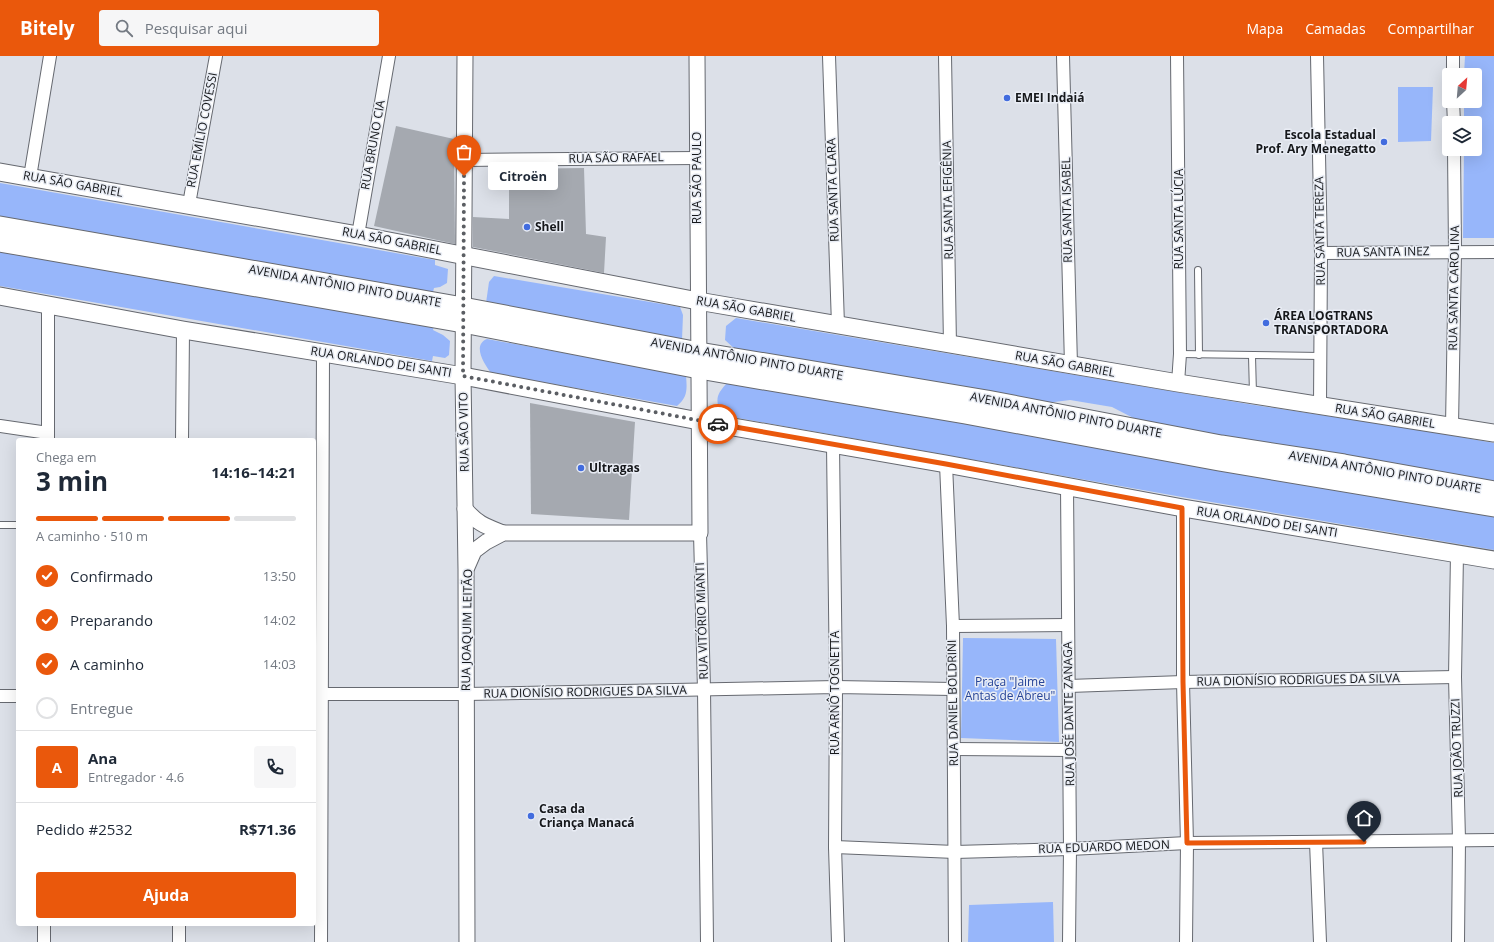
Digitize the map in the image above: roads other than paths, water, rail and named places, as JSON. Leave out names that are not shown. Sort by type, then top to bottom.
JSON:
[{"type":"main road","name":"RUA SÃO GABRIEL","points":[[0,172],[30,176],[358,235],[698,301],[1178,383],[1494,433]]},
{"type":"main road","name":"AVENIDA ANTÔNIO PINTO DUARTE","points":[[0,226],[699,360],[964,414],[1219,461],[1494,507]]},
{"type":"main road","name":"AVENIDA ANTÔNIO PINTO DUARTE","points":[[0,242],[463,315]]},
{"type":"main road","name":"RUA ORLANDO DEI SANTI","points":[[0,296],[183,330],[463,376],[699,421],[946,464],[1182,508],[1494,560]]},
{"type":"main road","name":"AVENIDA ANTÔNIO PINTO DUARTE","points":[[699,360],[987,400],[1221,445],[1494,491]]},
{"type":"street","points":[[30,176],[50,56]]},
{"type":"street","name":"RUA EMÍLIO COVESSI","points":[[188,204],[216,56]]},
{"type":"street","name":"RUA BRUNO CIA","points":[[358,235],[389,56]]},
{"type":"street","name":"RUA SÃO VITO","points":[[465,56],[463,376],[466,569]]},
{"type":"street","name":"RUA SÃO PAULO","points":[[697,56],[698,301]]},
{"type":"street","name":"RUA SANTA CLARA","points":[[829,56],[838,324]]},
{"type":"street","name":"RUA SANTA EFIGÊNIA","points":[[945,56],[950,345]]},
{"type":"street","name":"RUA SANTA ISABEL","points":[[1063,56],[1071,365]]},
{"type":"street","name":"RUA SANTA LÚCIA","points":[[1177,56],[1180,354],[1178,383]]},
{"type":"street","name":"RUA SANTA TEREZA","points":[[1317,56],[1321,253],[1320,406]]},
{"type":"street","points":[[1453,56],[1453,68]]},
{"type":"street","name":"RUA SANTA CAROLINA","points":[[1452,426],[1455,251],[1454,156]]},
{"type":"street","name":"RUA SÃO RAFAEL","points":[[464,160],[697,158]]},
{"type":"street","name":"RUA SANTA INEZ","points":[[1321,253],[1455,251],[1494,252]]},
{"type":"street","name":"RUA VITÓRIO MIANTI","points":[[698,301],[700,533],[704,690],[707,942]]},
{"type":"street","points":[[0,426],[48,436],[48,304]]},
{"type":"street","points":[[182,438],[183,330]]},
{"type":"street","points":[[321,942],[318,694],[323,353]]},
{"type":"street","name":"RUA ARNÔ TOGNETTA","points":[[833,445],[836,688],[835,847],[838,942]]},
{"type":"street","name":"RUA DANIEL BOLDRINI","points":[[946,464],[952,626],[955,942]]},
{"type":"street","name":"RUA JOSÉ DANTE ZANAGA","points":[[1067,486],[1070,849],[1069,942]]},
{"type":"street","points":[[1182,508],[1183,682],[1187,843],[1186,942]]},
{"type":"street","points":[[465,509],[474,520],[504,533]]},
{"type":"street","name":"RUA JOAQUIM LEITÃO","points":[[467,942],[466,569],[474,551],[486,542],[504,533],[700,533]]},
{"type":"street","name":"RUA JOÃO TRUZZI","points":[[1456,553],[1455,677],[1459,840],[1458,942]]},
{"type":"street","points":[[952,626],[1068,626]]},
{"type":"street","name":"RUA DIONÍSIO RODRIGUES DA SILVA","points":[[1069,686],[1183,682],[1455,677]]},
{"type":"street","name":"RUA DIONÍSIO RODRIGUES DA SILVA","points":[[318,694],[466,694],[836,688],[953,689]]},
{"type":"street","points":[[0,696],[16,696]]},
{"type":"street","points":[[954,749],[1069,750]]},
{"type":"street","name":"RUA EDUARDO MEDON","points":[[835,847],[955,852],[1070,849],[1187,843],[1494,840]]},
{"type":"street","points":[[1316,842],[1320,942]]},
{"type":"street","points":[[44,926],[44,942]]},
{"type":"street","points":[[179,926],[179,942]]},
{"type":"lane","points":[[1198,270],[1199,355]]},
{"type":"lane","points":[[1180,354],[1321,356]]},
{"type":"lane","points":[[1252,356],[1253,395]]},
{"type":"lane","points":[[0,526],[16,525]]},
{"type":"place","name":"EMEI Indaiá","points":[[1007,98]]},
{"type":"place","name":"Escola Estadual Prof. Ary Menegatto","points":[[1384,142]]},
{"type":"place","name":"Citroën","points":[[464,176]]},
{"type":"place","name":"Shell","points":[[527,227]]},
{"type":"place","name":"ÁREA LOGTRANS TRANSPORTADORA","points":[[1266,323]]},
{"type":"place","name":"Ultragas","points":[[581,468]]},
{"type":"place","name":"Casa da Criança Manacá","points":[[531,816]]},
{"type":"park label","name":"Praça \"Jaime Antas de Abreu\"","points":[[1010,689]]}]
